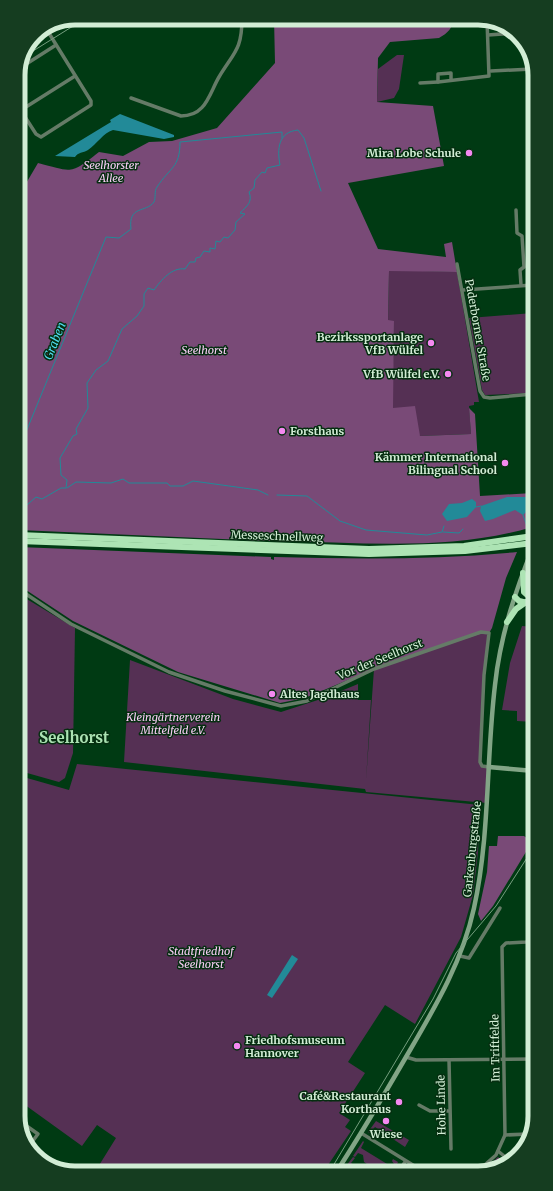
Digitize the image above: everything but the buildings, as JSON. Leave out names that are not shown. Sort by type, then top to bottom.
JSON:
[{"type":"highway","name":"Messeschnellweg","points":[[25,535],[369,549],[464,546],[528,537]]},
{"type":"highway","name":"Messeschnellweg","points":[[25,541],[369,554],[457,552],[528,544]]},
{"type":"highway","points":[[523,573],[524,592],[528,596]]},
{"type":"highway","points":[[514,597],[528,600]]},
{"type":"highway","points":[[514,597],[526,602]]},
{"type":"highway","points":[[507,622],[516,609],[526,602]]},
{"type":"main road","name":"Garkenburgstraße","points":[[340,1166],[446,988],[460,956],[474,910],[485,839],[495,684],[507,622],[514,597],[528,560]]},
{"type":"main road","points":[[489,767],[528,770]]},
{"type":"street","points":[[131,98],[181,116],[187,116],[199,111],[208,101],[218,78],[240,44],[242,25]]},
{"type":"street","points":[[420,83],[451,81],[451,79],[487,77],[490,71],[487,26]]},
{"type":"street","points":[[25,118],[36,134],[41,137],[92,105],[49,32]]},
{"type":"street","points":[[488,35],[506,34]]},
{"type":"street","points":[[26,64],[56,45]]},
{"type":"street","points":[[490,71],[527,69]]},
{"type":"street","points":[[438,82],[438,74],[451,73],[451,79]]},
{"type":"street","points":[[25,108],[75,76]]},
{"type":"street","points":[[516,210],[517,233],[522,236],[524,267],[520,270],[521,286]]},
{"type":"street","name":"Paderborner Straße","points":[[457,264],[463,290],[480,391],[484,397],[490,398],[528,394]]},
{"type":"street","points":[[463,290],[528,285]]},
{"type":"street","name":"Vor der Seelhorst","points":[[25,593],[71,624],[169,672],[224,691],[281,706],[295,705],[307,701],[374,670],[440,645],[486,632],[490,636],[484,675],[480,762],[482,766],[489,767]]},
{"type":"street","points":[[460,956],[469,958],[500,908]]},
{"type":"street","name":"Im Triftfelde","points":[[498,1151],[504,1135],[502,947],[504,944],[528,942]]},
{"type":"street","points":[[406,1057],[416,1060],[528,1059]]},
{"type":"street","name":"Hohe Linde","points":[[449,1060],[451,1149]]},
{"type":"street","points":[[419,1105],[430,1111],[449,1111]]},
{"type":"street","points":[[26,1126],[38,1134],[32,1142]]},
{"type":"street","points":[[361,1133],[413,1166]]},
{"type":"street","points":[[504,1135],[524,1134]]},
{"type":"street","points":[[486,1165],[498,1151],[504,1156],[504,1158]]},
{"type":"street","points":[[402,1166],[405,1162]]},
{"type":"green space","name":"Seelhorst","points":[[274,25],[452,25],[445,34],[439,38],[390,42],[378,58],[377,102],[433,106],[444,166],[348,183],[378,249],[446,257],[444,244],[452,242],[457,272],[389,271],[388,320],[394,321],[393,408],[415,406],[420,436],[471,434],[469,408],[475,414],[480,496],[528,493],[528,528],[501,535],[469,540],[404,544],[274,541],[274,537],[271,537],[270,541],[25,530],[25,185],[38,163],[65,170],[71,170],[82,165],[99,152],[123,156],[149,142],[172,141],[217,128],[275,63]]},
{"type":"green space","points":[[397,55],[404,55],[399,89],[394,98],[377,102],[378,69]]},
{"type":"green space","name":"Bezirkssportanlage VfB Wülfel","points":[[389,270],[457,272],[479,402],[474,402],[474,405],[469,406],[471,434],[420,436],[392,408],[394,321],[388,321]]},
{"type":"green space","points":[[528,313],[528,393],[485,395],[482,390],[469,318]]},
{"type":"green space","points":[[25,547],[271,557],[271,559],[274,560],[274,557],[426,558],[517,552],[506,578],[492,628],[489,633],[486,632],[374,669],[305,698],[280,703],[178,672],[73,621],[25,589]]},
{"type":"green space","points":[[25,598],[75,628],[73,753],[65,778],[59,782],[25,772]]},
{"type":"green space","points":[[522,626],[528,626],[528,722],[517,721],[517,711],[502,710],[510,663]]},
{"type":"green space","name":"Kleingärtnerverein Mittelfeld e.V.","points":[[489,633],[484,675],[480,764],[489,767],[487,803],[366,792],[365,789],[124,762],[130,660],[233,699],[281,712],[324,698],[358,684],[358,700],[371,700],[366,781],[374,669],[473,634]]},
{"type":"green space","name":"Stadtfriedhof Seelhorst","points":[[77,764],[480,805],[478,852],[473,895],[461,937],[415,1024],[385,1005],[348,1062],[365,1073],[339,1113],[350,1120],[345,1127],[351,1131],[327,1166],[99,1166],[116,1138],[97,1125],[82,1146],[25,1105],[25,777],[69,790]]},
{"type":"green space","points":[[498,836],[524,836],[528,839],[528,849],[493,906],[481,921],[478,914],[487,872],[489,846],[497,846]]},
{"type":"green space","points":[[376,1121],[409,1140],[405,1147],[375,1127],[370,1133],[368,1132]]},
{"type":"green space","points":[[363,1141],[364,1142],[361,1148],[390,1166],[370,1166],[364,1162],[363,1155],[358,1153],[355,1157],[353,1156]]},
{"type":"green space","points":[[353,1157],[355,1158],[351,1163],[356,1166],[346,1166]]},
{"type":"green space","points":[[498,1157],[502,1160],[500,1161],[490,1164]]},
{"type":"green space","points":[[393,1159],[398,1162],[396,1166],[393,1166],[394,1164],[392,1161]]},
{"type":"water","points":[[120,114],[174,135],[174,137],[164,139],[113,130],[109,131],[91,148],[79,153],[75,157],[55,156],[111,122],[110,120]]},
{"type":"water","points":[[507,497],[528,497],[528,510],[523,515],[515,510],[485,521],[480,511],[481,506]]},
{"type":"water","points":[[472,499],[476,502],[476,507],[467,517],[447,521],[442,514],[449,504],[462,503]]},
{"type":"water","points":[[292,955],[298,959],[272,998],[267,995]]},
{"type":"waterway","points":[[25,507],[36,497],[42,499],[61,488],[66,488],[67,480],[61,475],[60,458],[73,436],[77,434],[76,429],[88,408],[87,383],[96,370],[108,361],[122,329],[137,316],[144,306],[144,294],[148,288],[154,290],[171,272],[185,269],[190,262],[195,262],[196,258],[200,257],[204,251],[210,252],[210,248],[215,249],[216,241],[220,242],[224,237],[228,238],[235,230],[236,222],[245,214],[240,213],[250,201],[249,192],[254,188],[255,180],[262,172],[265,173],[267,168],[280,165],[280,142],[286,134],[291,131],[298,130],[304,138],[321,191]]},
{"type":"waterway","name":"Graben","points":[[25,434],[106,237],[119,238],[131,229],[132,216],[154,202],[157,187],[176,162],[180,151],[180,142],[282,132],[282,138]]},
{"type":"waterway","points":[[67,488],[76,482],[111,483],[123,479],[129,483],[167,483],[170,486],[183,486],[193,481],[258,490],[268,495]]},
{"type":"waterway","points":[[277,495],[307,496],[340,521],[366,530],[427,535],[442,532],[444,526]]},
{"type":"waterway","points":[[476,507],[481,506]]},
{"type":"waterway","points":[[523,515],[528,529]]},
{"type":"waterway","points":[[443,532],[459,533],[463,529]]},
{"type":"tram line","points":[[31,53],[75,25]]},
{"type":"tram line","points":[[333,1166],[433,999],[456,953],[496,906],[528,856]]},
{"type":"place","name":"Mira Lobe Schule","points":[[469,153]]},
{"type":"place","name":"Bezirkssportanlage VfB Wülfel","points":[[431,343]]},
{"type":"place","name":"VfB Wülfel e.V.","points":[[448,374]]},
{"type":"place","name":"Forsthaus","points":[[282,431]]},
{"type":"place","name":"Kämmer International Bilingual School","points":[[505,463]]},
{"type":"place","name":"Altes Jagdhaus","points":[[272,694]]},
{"type":"place","name":"Friedhofsmuseum Hannover","points":[[237,1046]]},
{"type":"place","name":"Café&Restaurant Korthaus","points":[[399,1102]]},
{"type":"place","name":"Wiese","points":[[386,1121]]},
{"type":"district","name":"Seelhorst","points":[[74,738]]},
{"type":"park label","name":"Seelhorster Allee","points":[[111,171]]}]
